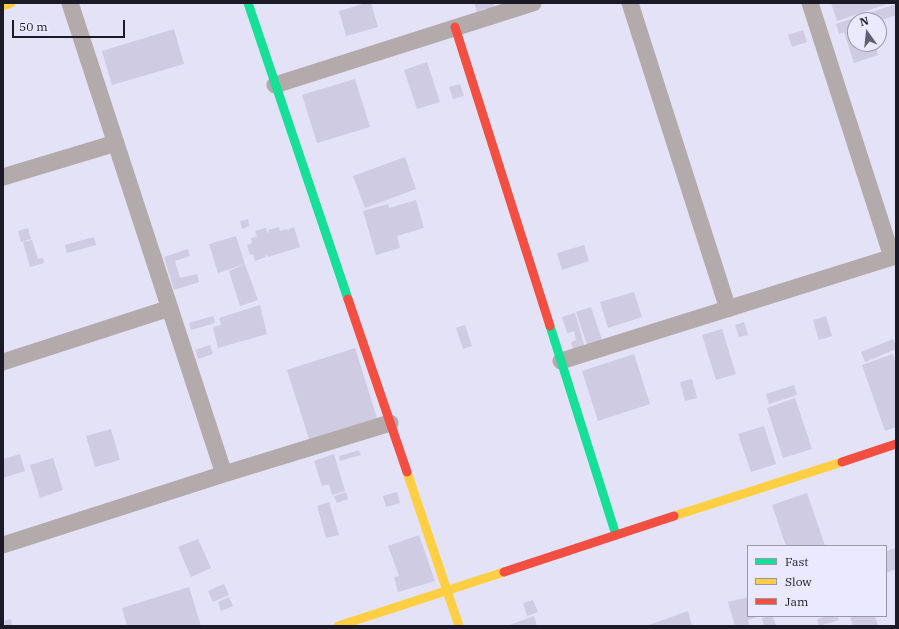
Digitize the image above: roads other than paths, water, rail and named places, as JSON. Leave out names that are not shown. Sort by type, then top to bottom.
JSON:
[{"type":"street","points":[[3,6],[11,3]]},
{"type":"street","points":[[70,3],[224,474]]},
{"type":"street","points":[[248,3],[459,626]]},
{"type":"street","points":[[275,85],[532,3]]},
{"type":"street","points":[[630,3],[728,309]]},
{"type":"street","points":[[561,361],[894,256],[810,3]]},
{"type":"street","points":[[456,28],[616,535]]},
{"type":"street","points":[[3,177],[116,143]]},
{"type":"street","points":[[3,362],[170,308]]},
{"type":"street","points":[[3,545],[390,422]]},
{"type":"street","points":[[338,626],[896,444]]}]
